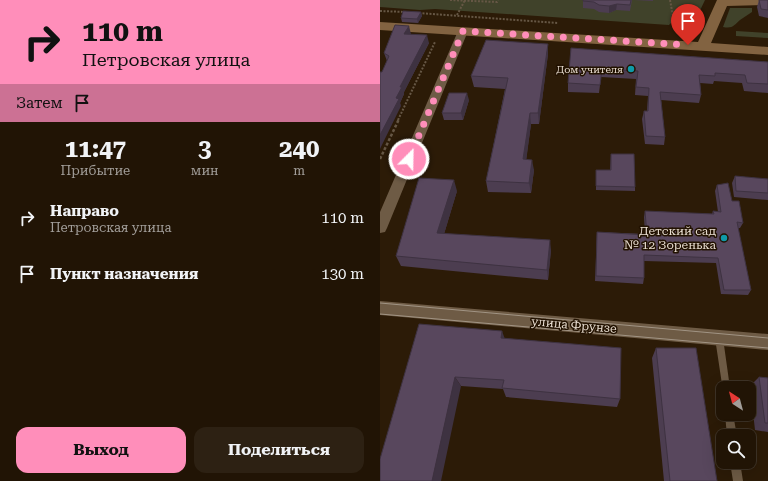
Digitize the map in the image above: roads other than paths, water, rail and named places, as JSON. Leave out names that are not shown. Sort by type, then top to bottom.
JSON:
[{"type":"main road","points":[[703,46],[722,1],[768,1]]},
{"type":"main road","points":[[380,26],[768,51]]},
{"type":"street","points":[[380,228],[463,31]]},
{"type":"street","name":"улица Фрунзе","points":[[381,312],[768,342]]},
{"type":"lane","points":[[719,338],[725,381]]},
{"type":"lane","points":[[736,469],[738,481]]},
{"type":"tram line","points":[[380,303],[768,338]]},
{"type":"tram line","points":[[380,314],[768,348]]},
{"type":"place","name":"Дом учителя","points":[[631,69]]},
{"type":"place","name":"Детский сад № 12 Зоренька","points":[[724,238]]}]
